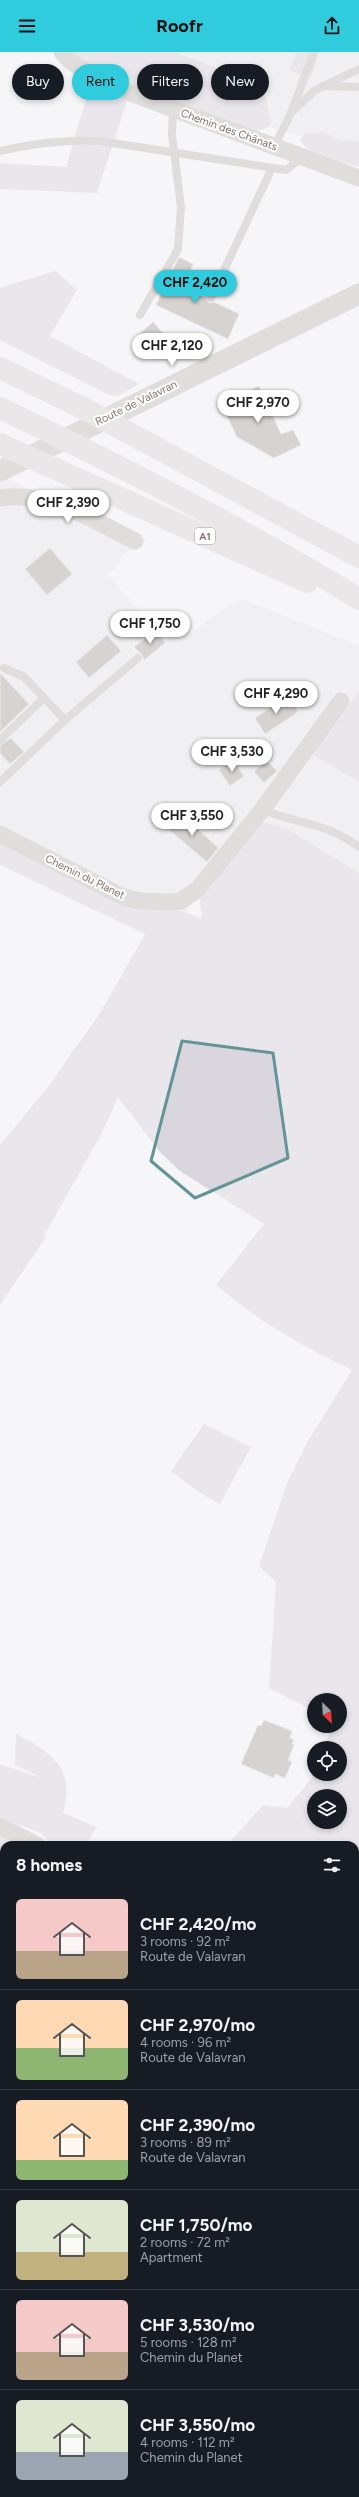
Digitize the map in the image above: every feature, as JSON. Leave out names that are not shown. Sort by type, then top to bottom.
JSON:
[{"type":"highway","points":[[0,368],[83,408],[359,557]]},
{"type":"highway","points":[[0,408],[88,450],[263,542],[359,599]]},
{"type":"highway","name":"A1","points":[[2,445],[359,606]]},
{"type":"street","name":"Chemin des Chânats","points":[[62,52],[70,61],[101,82],[359,178]]},
{"type":"street","name":"Route de Valavran","points":[[0,471],[359,294]]},
{"type":"street","points":[[0,498],[23,497],[56,504],[71,509],[135,541]]},
{"type":"street","name":"Chemin du Planet","points":[[0,834],[123,897],[140,901],[172,902],[188,896],[203,883],[262,810],[341,701]]},
{"type":"street","points":[[0,1826],[29,1841]]},
{"type":"lane","points":[[274,147],[291,113],[314,52]]},
{"type":"lane","points":[[291,113],[306,97],[323,86],[359,70]]},
{"type":"lane","points":[[323,86],[359,87]]},
{"type":"lane","points":[[140,315],[178,249],[181,208],[174,153],[173,109]]},
{"type":"lane","points":[[0,152],[28,145],[73,140],[100,141],[286,170],[302,157]]},
{"type":"lane","points":[[211,298],[272,168]]},
{"type":"lane","points":[[1,777],[138,658]]},
{"type":"lane","points":[[4,668],[24,677],[65,720]]},
{"type":"lane","points":[[0,740],[44,698]]},
{"type":"lane","points":[[262,810],[309,822],[336,832],[359,847]]},
{"type":"highlighted area","points":[[182,1041],[273,1053],[288,1158],[195,1198],[151,1161]]},
{"type":"shaded area","points":[[73,52],[176,52],[211,66],[211,100],[266,100],[271,124],[269,127],[256,132],[170,100],[203,100],[203,64],[137,64],[137,88],[129,85],[129,64],[85,64]]},
{"type":"shaded area","points":[[176,52],[296,52],[289,70],[309,79],[320,52],[359,52],[359,147],[296,135],[269,127],[271,124],[266,100],[269,100],[269,64],[211,64],[211,66]]},
{"type":"shaded area","points":[[296,52],[320,52],[310,79],[289,70]]},
{"type":"shaded area","points":[[86,100],[127,101],[97,193],[0,189],[0,163],[66,167]]},
{"type":"shaded area","points":[[323,132],[340,140],[359,141],[359,167],[318,155],[305,146],[300,140],[305,134]]},
{"type":"shaded area","points":[[55,271],[77,290],[50,336],[139,384],[118,396],[109,395],[0,340],[0,288]]},
{"type":"shaded area","points":[[0,476],[146,540],[118,558],[122,562],[107,574],[166,641],[184,627],[190,634],[225,608],[242,599],[359,646],[359,691],[312,754],[359,782],[359,873],[286,828],[199,896],[186,912],[167,908],[0,840]]},
{"type":"shaded area","points":[[359,691],[359,782],[312,754]]},
{"type":"shaded area","points":[[261,822],[286,828],[359,873],[359,1841],[231,1841],[263,1805],[287,1808],[309,1781],[347,1781],[347,1741],[327,1741],[329,1733],[347,1733],[347,1693],[307,1693],[307,1707],[269,1688],[276,1582],[259,1566],[287,1483],[308,1441],[352,1370],[297,1342],[265,1322],[216,1285],[264,1224],[180,1171],[160,1152],[118,1097],[103,1131],[44,1236],[46,1237],[0,1305],[0,1145],[48,1087],[100,1013],[145,934],[0,865],[0,840],[167,908],[186,912],[202,919],[199,896]]},
{"type":"shaded area","points":[[204,1424],[251,1447],[220,1504],[197,1491],[171,1471]]},
{"type":"shaded area","points":[[16,1734],[50,1755],[58,1764],[63,1773],[66,1785],[66,1798],[63,1813],[97,1827],[88,1841],[48,1841],[41,1833],[0,1818],[0,1764],[42,1778],[15,1765]]},
{"type":"shaded area","points":[[0,1835],[13,1841],[0,1841]]},
{"type":"building","points":[[179,257],[193,264],[183,288],[206,298],[209,303],[214,302],[239,314],[228,339],[156,305]]},
{"type":"building","points":[[153,322],[169,340],[153,354],[137,336]]},
{"type":"building","points":[[259,386],[281,434],[293,430],[301,445],[274,458],[237,437],[221,404]]},
{"type":"building","points":[[50,548],[72,574],[47,595],[25,569]]},
{"type":"building","points":[[155,631],[165,643],[144,660],[142,655],[134,647]]},
{"type":"building","points":[[107,635],[121,651],[89,678],[76,662]]},
{"type":"building","points":[[0,673],[29,704],[0,732]]},
{"type":"building","points":[[288,696],[298,712],[265,734],[255,718]]},
{"type":"building","points":[[11,738],[24,752],[10,764],[0,753],[0,745]]},
{"type":"building","points":[[233,760],[244,776],[230,786],[219,770]]},
{"type":"building","points":[[266,760],[277,771],[264,783],[254,772]]},
{"type":"building","points":[[180,812],[218,848],[207,862],[166,827]]},
{"type":"building","points":[[264,1720],[292,1731],[290,1738],[294,1740],[292,1744],[294,1745],[288,1760],[292,1762],[285,1778],[275,1774],[274,1778],[241,1764],[258,1725],[261,1726]]}]
